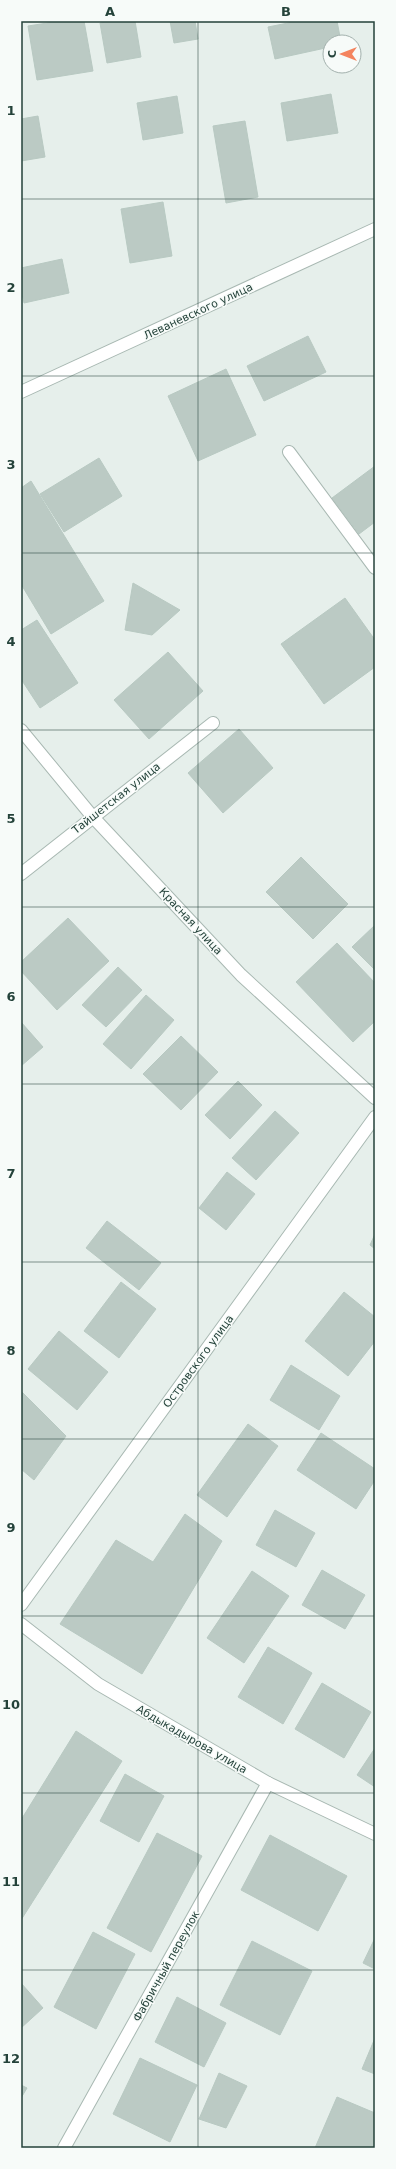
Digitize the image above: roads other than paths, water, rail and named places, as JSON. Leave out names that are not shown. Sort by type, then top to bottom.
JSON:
[{"type":"street","name":"Леваневского улица","points":[[21,392],[375,229]]},
{"type":"street","points":[[289,452],[375,568]]},
{"type":"street","name":"Тайшетская улица","points":[[21,874],[92,816],[213,723]]},
{"type":"street","name":"Красная улица","points":[[21,730],[92,816],[241,975],[375,1098]]},
{"type":"street","name":"Островского улица","points":[[21,1605],[375,1117]]},
{"type":"street","name":"Абдыкадырова улица","points":[[21,1624],[98,1684],[268,1783],[375,1834]]},
{"type":"street","name":"Фабричный переулок","points":[[64,2148],[268,1783]]}]
